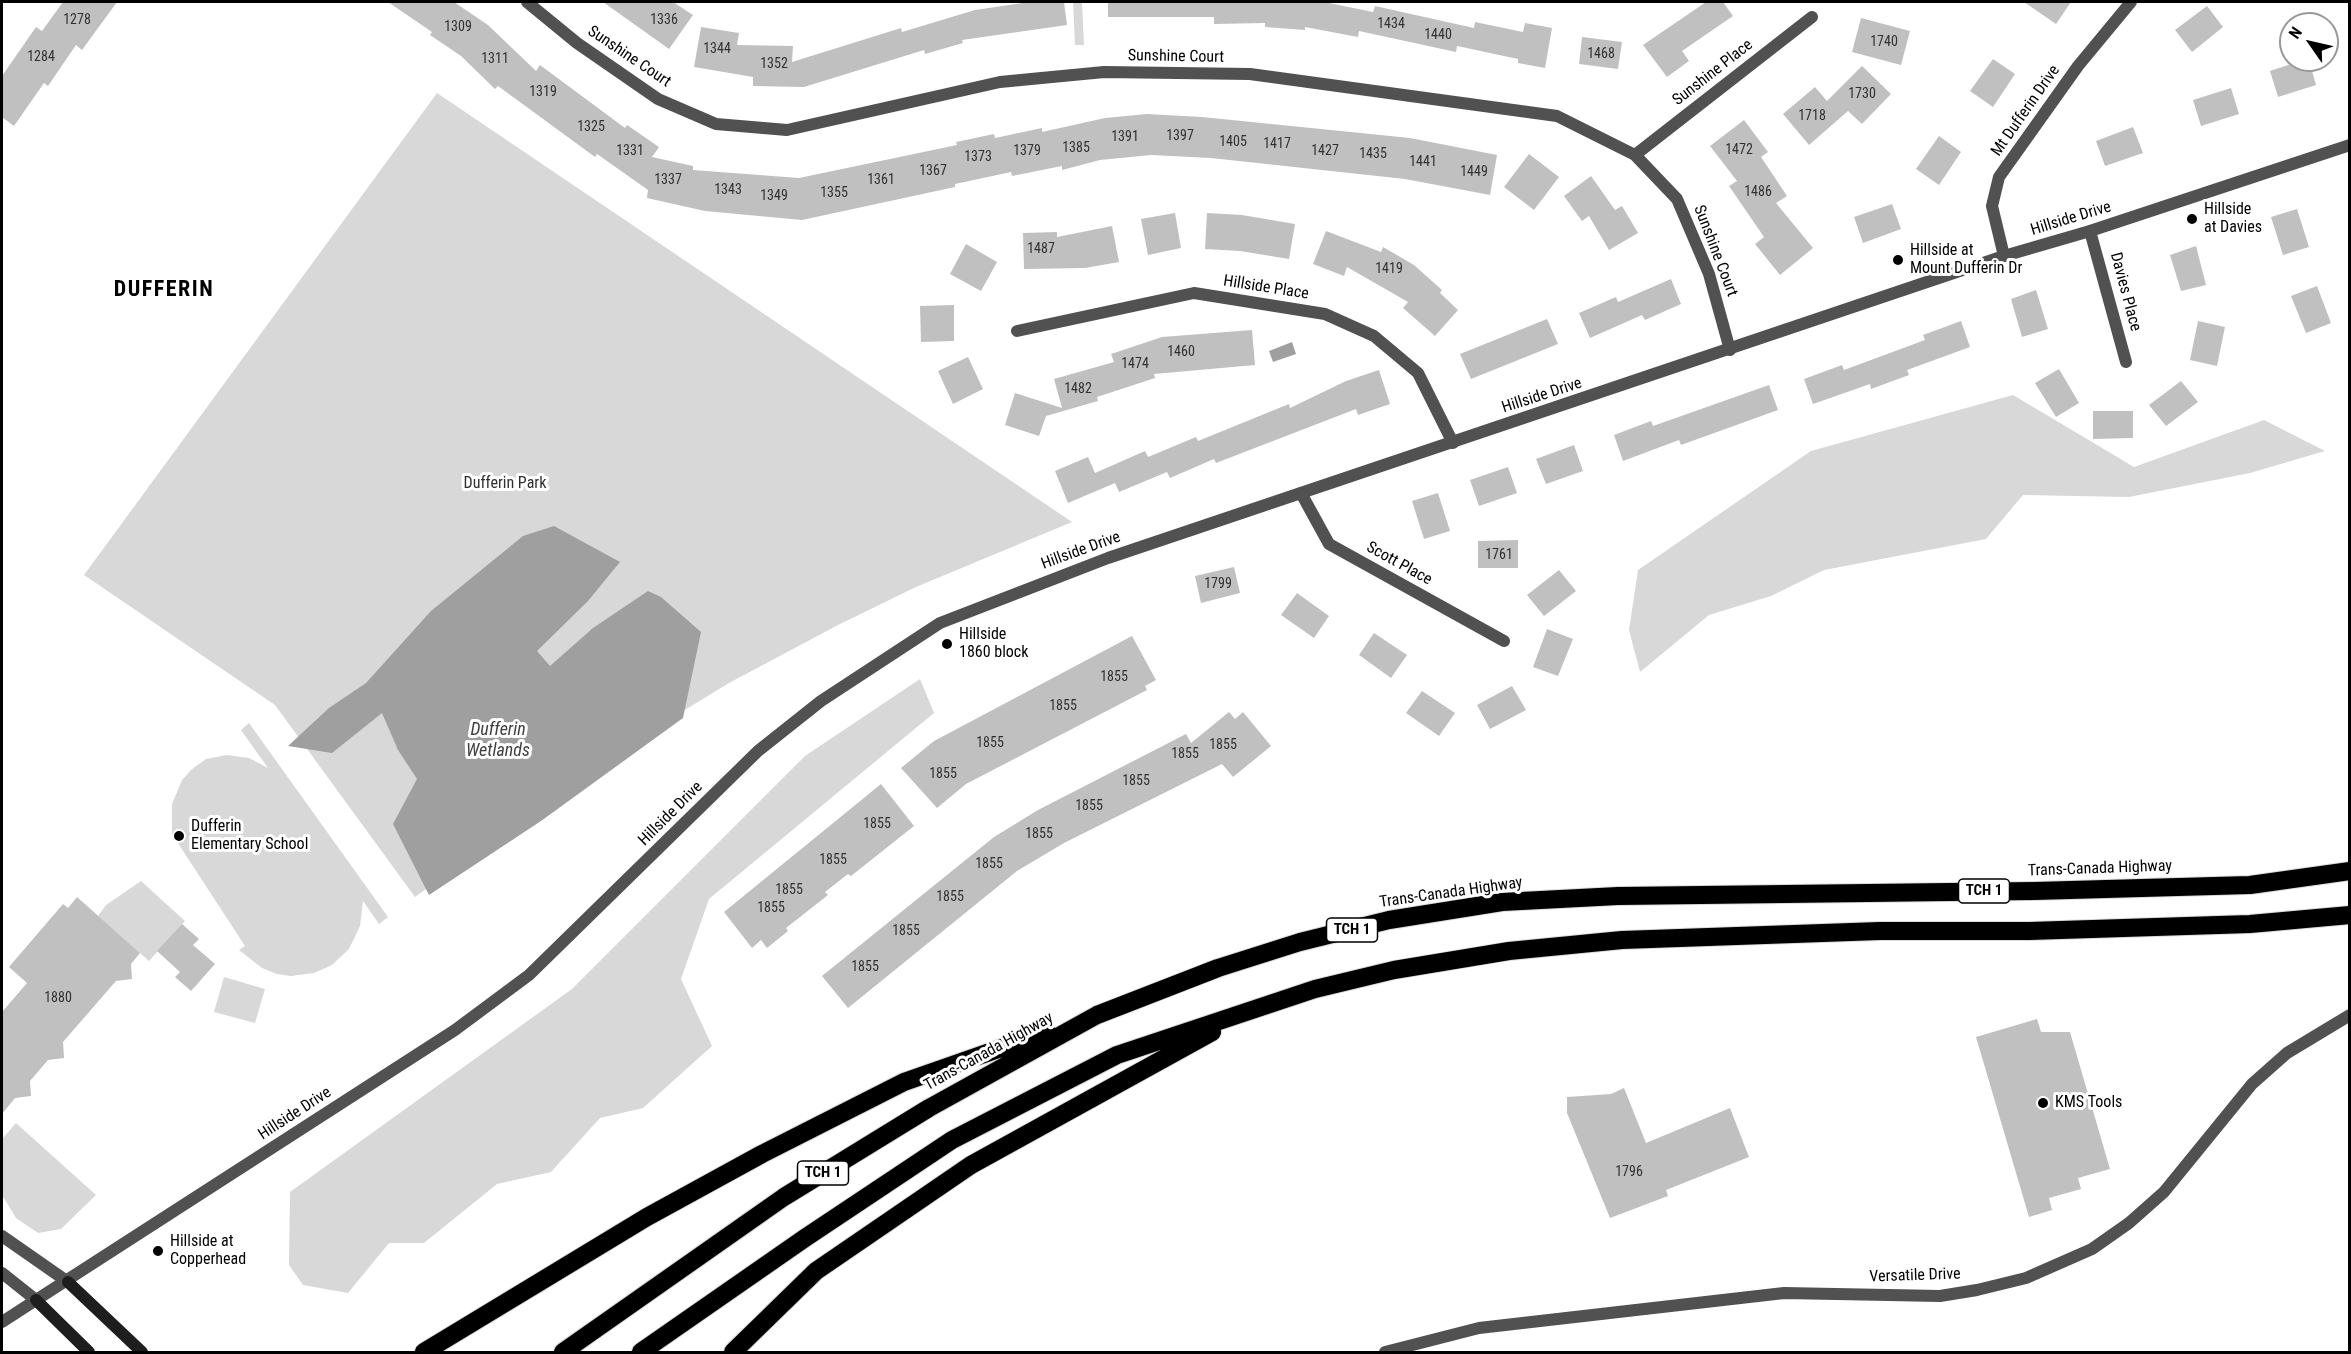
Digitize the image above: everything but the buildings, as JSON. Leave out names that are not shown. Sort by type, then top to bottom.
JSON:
[{"type":"highway","name":"Trans-Canada Highway","points":[[563,1353],[784,1197],[928,1108],[1097,1015],[1218,968],[1300,942],[1389,920],[1502,902],[1618,896],[2034,891],[2250,885],[2349,871]]},
{"type":"highway","name":"TCH 1","points":[[641,1353],[805,1238],[952,1140],[1117,1055],[1315,989],[1394,970],[1509,951],[1622,940],[1880,931],[2075,930],[2250,924],[2349,915]]},
{"type":"highway","points":[[733,1353],[816,1270],[971,1165],[1255,1008]]},
{"type":"highway","points":[[424,1353],[646,1217],[904,1082],[1097,1015]]},
{"type":"main road","points":[[68,1282],[142,1353]]},
{"type":"main road","points":[[36,1300],[89,1353]]},
{"type":"street","name":"Sunshine Court","points":[[527,2],[577,43],[658,99],[716,123],[787,130],[1000,82],[1104,72],[1251,74],[1557,116],[1635,155],[1677,199],[1709,274],[1730,350]]},
{"type":"street","name":"Mt Dufferin Drive","points":[[2004,256],[1992,206],[1999,177],[2078,66],[2131,2]]},
{"type":"street","name":"Sunshine Place","points":[[1635,155],[1812,17]]},
{"type":"street","name":"Hillside Drive","points":[[2,1322],[68,1282],[455,1030],[529,975],[758,751],[821,701],[940,623],[1107,558],[2004,256],[2090,231],[2348,148]]},
{"type":"street","name":"Davies Place","points":[[2090,231],[2126,362]]},
{"type":"street","name":"Hillside Place","points":[[1017,331],[1194,292],[1325,314],[1374,336],[1418,373],[1453,443]]},
{"type":"street","name":"Scott Place","points":[[1301,494],[1329,544],[1504,641]]},
{"type":"street","name":"Versatile Drive","points":[[1385,1353],[1491,1327],[1784,1293],[1940,1296],[2026,1278],[2092,1249],[2129,1223],[2164,1192],[2252,1084],[2287,1053],[2349,1015]]},
{"type":"street","points":[[2,1236],[68,1282]]},
{"type":"street","points":[[2,1273],[36,1300]]},
{"type":"green space","points":[[1073,2],[1082,2],[1084,45],[1075,45]]},
{"type":"green space","name":"Dufferin Park","points":[[437,93],[1072,522],[916,587],[729,683],[621,749],[415,897],[275,705],[84,575]]},
{"type":"green space","points":[[2013,395],[2134,467],[2264,420],[2325,451],[2250,473],[2129,497],[2023,495],[1986,539],[1824,570],[1771,596],[1709,615],[1640,672],[1629,630],[1638,570],[1811,451]]},
{"type":"green space","points":[[920,679],[934,713],[709,899],[681,979],[712,1046],[643,1108],[600,1118],[551,1172],[497,1184],[424,1243],[389,1243],[348,1293],[303,1285],[289,1265],[290,1192],[572,989],[805,756]]},
{"type":"green space","points":[[249,723],[388,917],[379,924],[363,901],[360,926],[349,949],[332,965],[314,973],[291,976],[277,974],[262,968],[239,950],[245,946],[172,834],[172,804],[182,780],[206,759],[227,755],[249,758],[268,768],[241,730]]},
{"type":"green space","points":[[141,881],[185,921],[149,961],[98,916],[106,905]]},
{"type":"green space","points":[[224,977],[265,989],[255,1023],[214,1012]]},
{"type":"green space","points":[[16,1123],[96,1195],[61,1229],[38,1233],[16,1218],[2,1195],[2,1139]]},
{"type":"water","points":[[1292,342],[1296,354],[1273,362],[1269,351]]},
{"type":"water","name":"Dufferin Wetlands","points":[[554,526],[620,562],[588,601],[537,651],[550,666],[593,628],[648,591],[661,597],[701,632],[683,718],[541,821],[429,895],[393,824],[417,779],[398,750],[382,713],[332,753],[288,746],[329,708],[366,683],[431,611],[523,536]]},
{"type":"place","name":"Hillside at Davies","points":[[2192,219]]},
{"type":"place","name":"Hillside at Mount Dufferin Dr","points":[[1898,260]]},
{"type":"place","name":"Hillside 1860 block","points":[[947,644]]},
{"type":"place","name":"Dufferin Elementary School","points":[[179,836]]},
{"type":"place","name":"KMS Tools","points":[[2043,1103]]},
{"type":"place","name":"Hillside at Copperhead","points":[[158,1251]]},
{"type":"district","name":"DUFFERIN","points":[[164,290]]}]
